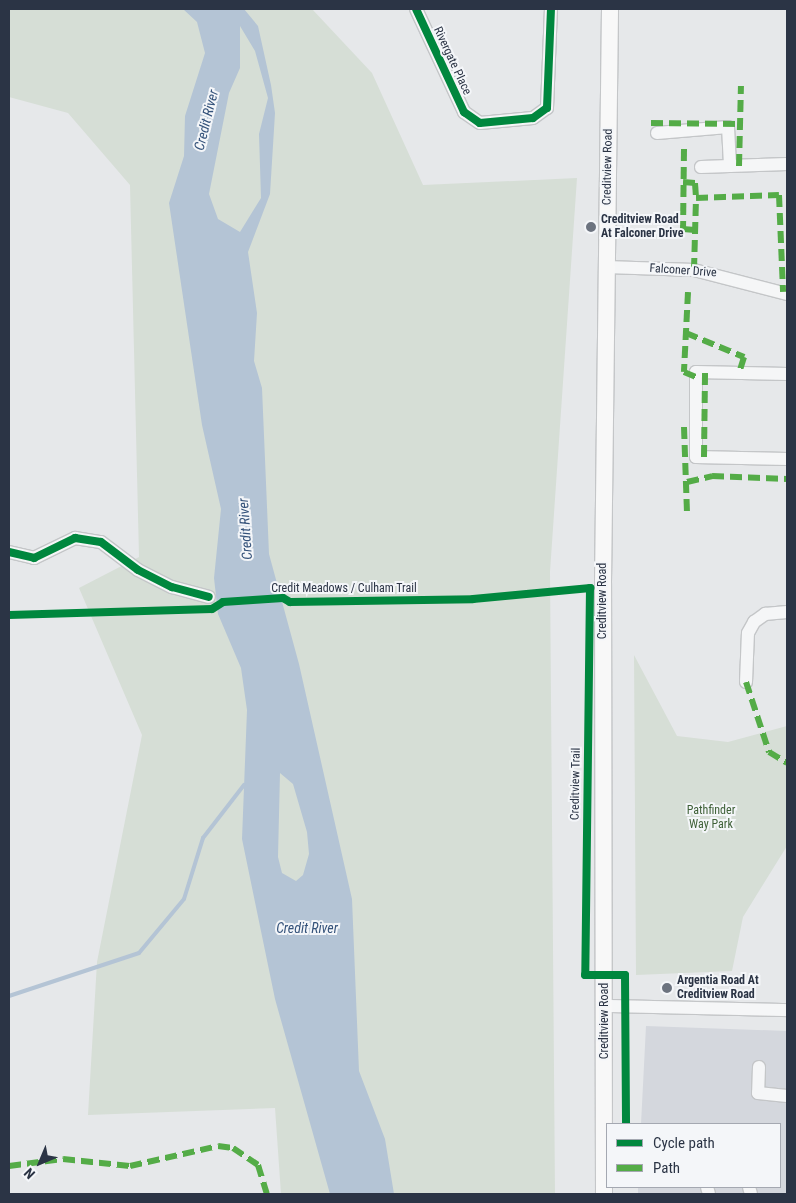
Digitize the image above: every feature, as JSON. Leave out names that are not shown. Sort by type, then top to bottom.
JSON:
[{"type":"main road","name":"Creditview Road","points":[[604,1194],[606,1006],[606,268],[610,9]]},
{"type":"street","name":"Rivergate Place","points":[[416,9],[464,112],[480,123],[536,118],[547,108],[551,9]]},
{"type":"street","points":[[657,133],[728,127],[730,166]]},
{"type":"street","points":[[701,167],[787,164]]},
{"type":"street","name":"Falconer Drive","points":[[606,268],[694,270],[787,294]]},
{"type":"street","points":[[787,374],[696,372],[696,457],[787,459]]},
{"type":"street","points":[[9,552],[34,558],[75,538],[102,542],[138,570],[172,587],[209,597]]},
{"type":"street","points":[[746,682],[748,633],[754,622],[765,614],[787,612]]},
{"type":"street","points":[[606,1006],[787,1010]]},
{"type":"street","points":[[759,1067],[758,1093],[787,1096]]},
{"type":"shaded area","points":[[646,1026],[787,1031],[787,1194],[638,1194],[638,1188],[781,1188],[781,1123],[641,1123]]},
{"type":"green space","points":[[9,9],[312,9],[372,73],[423,185],[577,178],[550,572],[555,1194],[281,1194],[275,1108],[88,1115],[97,962],[142,735],[79,588],[139,557],[130,185],[68,113],[9,97]]},
{"type":"green space","name":"Pathfinder Way Park","points":[[634,655],[677,736],[728,742],[787,726],[787,846],[743,917],[732,971],[636,975]]},
{"type":"water","name":"Credit River","points":[[183,9],[244,9],[258,26],[271,85],[275,113],[270,194],[248,252],[257,313],[254,361],[262,388],[269,554],[299,664],[352,899],[359,1071],[385,1139],[394,1194],[330,1194],[275,999],[242,839],[247,710],[241,668],[218,614],[214,578],[221,509],[202,425],[169,203],[184,156],[185,116],[205,53],[197,22]],"holes":[[[240,26],[255,51],[268,98],[259,134],[261,198],[240,232],[218,219],[209,194],[229,93],[240,68]],[[280,773],[293,784],[307,832],[309,854],[303,875],[296,881],[282,873],[278,857]]]},
{"type":"waterway","points":[[9,996],[139,953],[184,899],[203,838],[244,785]]},
{"type":"marked path","points":[[739,166],[741,86]]},
{"type":"marked path","points":[[651,123],[740,124]]},
{"type":"marked path","points":[[684,149],[683,229],[695,230]]},
{"type":"marked path","points":[[683,182],[695,183],[696,198]]},
{"type":"marked path","points":[[694,270],[696,198],[779,195],[783,292]]},
{"type":"marked path","points":[[688,292],[684,372],[696,377]]},
{"type":"marked path","points":[[686,333],[744,357],[740,370]]},
{"type":"marked path","points":[[704,457],[705,371]]},
{"type":"marked path","points":[[684,427],[687,513]]},
{"type":"marked path","points":[[687,482],[712,476],[787,479]]},
{"type":"marked path","points":[[746,682],[769,752],[787,763]]},
{"type":"marked path","points":[[9,1166],[63,1159],[130,1166],[218,1146],[233,1148],[258,1165],[267,1194]]},
{"type":"cycle path","points":[[416,9],[464,112],[480,123],[533,118],[547,108],[551,9]]},
{"type":"cycle path","points":[[9,552],[34,558],[75,538],[101,542],[138,570],[172,587],[209,597]]},
{"type":"cycle path","name":"Credit Meadows / Culham Trail","points":[[9,615],[212,609],[223,602],[283,598],[290,602],[473,599],[590,588],[585,975],[625,975],[626,1123]]},
{"type":"place","name":"Creditview Road At Falconer Drive","points":[[591,227]]},
{"type":"place","name":"Argentia Road At Creditview Road","points":[[667,988]]}]
